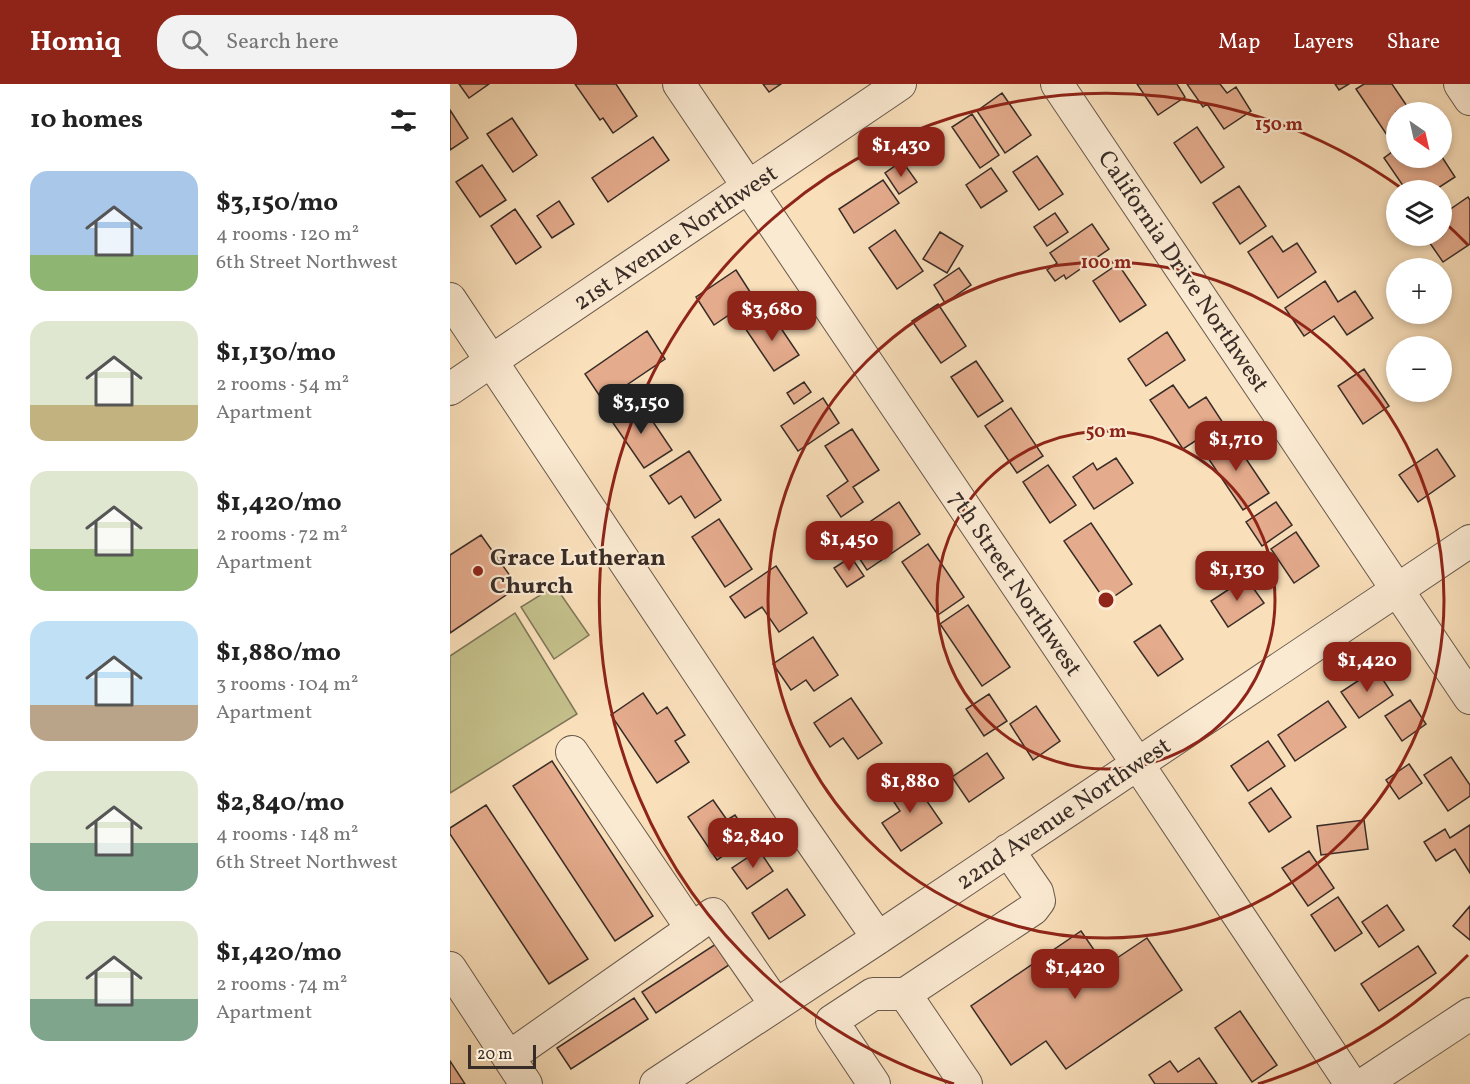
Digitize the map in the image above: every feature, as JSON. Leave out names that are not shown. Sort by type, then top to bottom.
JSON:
[{"type":"street","name":"7th Street Northwest","points":[[679,84],[1351,1084]]},
{"type":"street","name":"21st Avenue Northwest","points":[[450,389],[900,84]]},
{"type":"street","name":"California Drive Northwest","points":[[1057,84],[1470,698]]},
{"type":"street","points":[[1460,84],[1470,99]]},
{"type":"street","points":[[450,299],[796,819],[878,938]]},
{"type":"street","name":"22nd Avenue Northwest","points":[[656,1084],[1470,541]]},
{"type":"street","points":[[572,752],[692,929]]},
{"type":"street","points":[[874,1084],[832,1022],[873,994],[905,994],[1033,909],[1039,901],[1037,892],[1008,850]]},
{"type":"street","points":[[509,1057],[713,914],[776,1005]]},
{"type":"street","points":[[849,957],[873,994]]},
{"type":"street","points":[[450,968],[526,1084]]},
{"type":"street","points":[[905,994],[966,1084]]},
{"type":"street","points":[[1364,1084],[1470,1014]]},
{"type":"shaded area","points":[[555,586],[589,635],[554,659],[521,607]]},
{"type":"shaded area","points":[[515,613],[577,714],[450,793],[450,656]]},
{"type":"building","points":[[459,84],[489,84],[469,98]]},
{"type":"building","points":[[575,84],[616,84],[637,116],[613,133],[603,118],[600,120]]},
{"type":"building","points":[[763,84],[781,84],[769,92]]},
{"type":"building","points":[[1137,84],[1177,84],[1185,97],[1158,115]]},
{"type":"building","points":[[1187,84],[1220,84],[1227,93],[1236,87],[1251,111],[1224,129],[1207,104],[1203,107]]},
{"type":"building","points":[[1335,84],[1349,84],[1339,90]]},
{"type":"building","points":[[1364,84],[1392,84],[1404,102],[1386,102],[1386,134],[1356,89]]},
{"type":"building","points":[[1002,93],[1031,135],[1005,153],[977,111]]},
{"type":"building","points":[[450,110],[468,138],[450,150]]},
{"type":"building","points":[[972,114],[999,155],[980,168],[952,127]]},
{"type":"building","points":[[512,118],[537,155],[513,172],[487,134]]},
{"type":"building","points":[[1197,127],[1224,167],[1201,183],[1174,143]]},
{"type":"building","points":[[653,137],[669,160],[608,202],[592,178]]},
{"type":"building","points":[[1037,156],[1063,194],[1039,210],[1013,172]]},
{"type":"building","points":[[902,161],[917,182],[899,194],[885,173]]},
{"type":"building","points":[[482,165],[506,200],[480,217],[456,182]]},
{"type":"building","points":[[991,168],[1007,191],[981,208],[966,185]]},
{"type":"building","points":[[1391,168],[1449,168],[1455,177],[1450,180],[1399,180]]},
{"type":"building","points":[[883,180],[899,203],[854,233],[839,209]]},
{"type":"building","points":[[1239,186],[1266,226],[1240,244],[1213,203]]},
{"type":"building","points":[[1468,197],[1470,200],[1470,244],[1449,258],[1440,258],[1432,246],[1452,246],[1452,208]]},
{"type":"building","points":[[559,201],[574,224],[552,238],[537,216]]},
{"type":"building","points":[[515,209],[541,247],[516,264],[491,226]]},
{"type":"building","points":[[1055,213],[1068,232],[1047,246],[1034,227]]},
{"type":"building","points":[[1092,224],[1109,249],[1066,279],[1064,275],[1055,281],[1047,270],[1057,263],[1050,253]]},
{"type":"building","points":[[895,230],[923,271],[897,289],[869,248]]},
{"type":"building","points":[[940,232],[963,246],[947,273],[923,259]]},
{"type":"building","points":[[1272,236],[1283,252],[1297,243],[1316,272],[1278,298],[1248,252]]},
{"type":"building","points":[[1118,264],[1146,305],[1120,322],[1093,281]]},
{"type":"building","points":[[959,268],[971,285],[945,303],[934,285]]},
{"type":"building","points":[[736,270],[754,298],[714,325],[696,297]]},
{"type":"building","points":[[1325,281],[1338,302],[1355,291],[1373,318],[1347,335],[1334,316],[1304,336],[1285,308]]},
{"type":"building","points":[[938,304],[966,346],[941,363],[912,321]]},
{"type":"building","points":[[770,312],[799,355],[774,371],[745,328]]},
{"type":"building","points":[[647,331],[665,359],[603,401],[585,374]]},
{"type":"building","points":[[1167,332],[1185,360],[1146,386],[1128,359]]},
{"type":"building","points":[[976,361],[1003,401],[978,417],[951,377]]},
{"type":"building","points":[[1364,369],[1389,406],[1363,424],[1338,386]]},
{"type":"building","points":[[804,382],[811,392],[794,404],[787,393]]},
{"type":"building","points":[[1173,385],[1189,408],[1206,397],[1223,423],[1183,449],[1150,400]]},
{"type":"building","points":[[823,398],[839,423],[798,451],[781,426]]},
{"type":"building","points":[[639,401],[672,450],[644,468],[611,420]]},
{"type":"building","points":[[1011,408],[1043,456],[1017,473],[985,426]]},
{"type":"building","points":[[852,429],[879,470],[853,487],[863,502],[841,517],[827,496],[848,481],[825,446]]},
{"type":"building","points":[[1230,435],[1269,493],[1243,510],[1204,452]]},
{"type":"building","points":[[1437,449],[1455,476],[1418,502],[1399,475]]},
{"type":"building","points":[[689,451],[721,500],[695,518],[681,496],[669,504],[650,476]]},
{"type":"building","points":[[1116,458],[1133,483],[1094,509],[1073,477],[1093,463],[1097,470]]},
{"type":"building","points":[[1048,465],[1076,505],[1050,523],[1023,482]]},
{"type":"building","points":[[899,502],[920,534],[867,570],[846,538]]},
{"type":"building","points":[[1276,502],[1292,525],[1262,546],[1246,522]]},
{"type":"building","points":[[719,519],[752,569],[725,587],[692,537]]},
{"type":"building","points":[[1091,523],[1132,584],[1106,602],[1064,541]]},
{"type":"building","points":[[1296,532],[1319,566],[1294,583],[1271,549]]},
{"type":"building","name":"Grace Lutheran Church","points":[[481,535],[518,587],[450,633],[450,555]]},
{"type":"building","points":[[928,544],[964,597],[938,615],[902,562]]},
{"type":"building","points":[[851,557],[864,576],[847,587],[834,568]]},
{"type":"building","points":[[776,566],[807,613],[779,632],[762,607],[745,618],[730,597]]},
{"type":"building","points":[[1246,578],[1264,603],[1228,627],[1211,601]]},
{"type":"building","points":[[968,605],[1010,667],[982,686],[940,624]]},
{"type":"building","points":[[1160,625],[1183,659],[1158,676],[1134,642]]},
{"type":"building","points":[[813,637],[838,675],[814,691],[806,680],[791,690],[773,664]]},
{"type":"building","points":[[1376,669],[1393,695],[1359,718],[1341,692]]},
{"type":"building","points":[[643,693],[657,714],[667,707],[685,735],[675,741],[689,762],[657,783],[611,715]]},
{"type":"building","points":[[989,694],[1007,721],[984,736],[966,709]]},
{"type":"building","points":[[851,698],[882,743],[858,759],[843,738],[830,747],[814,723]]},
{"type":"building","points":[[1410,700],[1426,724],[1402,741],[1385,716]]},
{"type":"building","points":[[1328,701],[1346,727],[1295,761],[1278,735]]},
{"type":"building","points":[[1036,706],[1060,741],[1033,760],[1010,724]]},
{"type":"building","points":[[1268,741],[1285,766],[1248,791],[1231,766]]},
{"type":"building","points":[[987,753],[1004,778],[969,802],[952,777]]},
{"type":"building","points":[[1451,757],[1470,785],[1470,796],[1448,811],[1424,775]]},
{"type":"building","points":[[552,761],[653,916],[615,941],[513,786]]},
{"type":"building","points":[[1409,764],[1422,783],[1399,799],[1386,780]]},
{"type":"building","points":[[909,775],[942,823],[901,851],[882,823],[900,811],[886,790]]},
{"type":"building","points":[[1271,788],[1291,817],[1269,832],[1249,803]]},
{"type":"building","points":[[713,800],[727,820],[735,815],[750,837],[717,860],[688,817]]},
{"type":"building","points":[[486,805],[588,959],[549,984],[450,834],[450,828]]},
{"type":"building","points":[[1364,820],[1368,849],[1321,855],[1317,826]]},
{"type":"building","points":[[1470,825],[1470,873],[1455,849],[1436,861],[1424,842],[1445,829],[1450,838]]},
{"type":"building","points":[[759,850],[773,871],[747,889],[732,868]]},
{"type":"building","points":[[1309,851],[1334,888],[1308,906],[1282,868]]},
{"type":"building","points":[[787,889],[805,915],[769,939],[752,913]]},
{"type":"building","points":[[1338,897],[1362,933],[1335,951],[1311,915]]},
{"type":"building","points":[[1387,905],[1404,930],[1379,947],[1362,922]]},
{"type":"building","points":[[1470,906],[1470,940],[1453,926]]},
{"type":"building","points":[[1081,931],[1105,966],[1147,938],[1182,990],[1066,1069],[1046,1041],[1011,1065],[971,1006]]},
{"type":"building","points":[[719,942],[732,963],[656,1013],[642,992]]},
{"type":"building","points":[[1418,946],[1436,973],[1379,1011],[1361,984]]},
{"type":"building","points":[[634,998],[648,1019],[571,1069],[557,1048]]},
{"type":"building","points":[[1240,1011],[1277,1065],[1252,1082],[1215,1028]]},
{"type":"building","points":[[1199,1058],[1217,1084],[1155,1084],[1149,1075],[1170,1061],[1178,1072]]},
{"type":"building","points":[[450,1061],[465,1084],[450,1084]]},
{"type":"place","name":"Grace Lutheran Church","points":[[478,571]]}]
